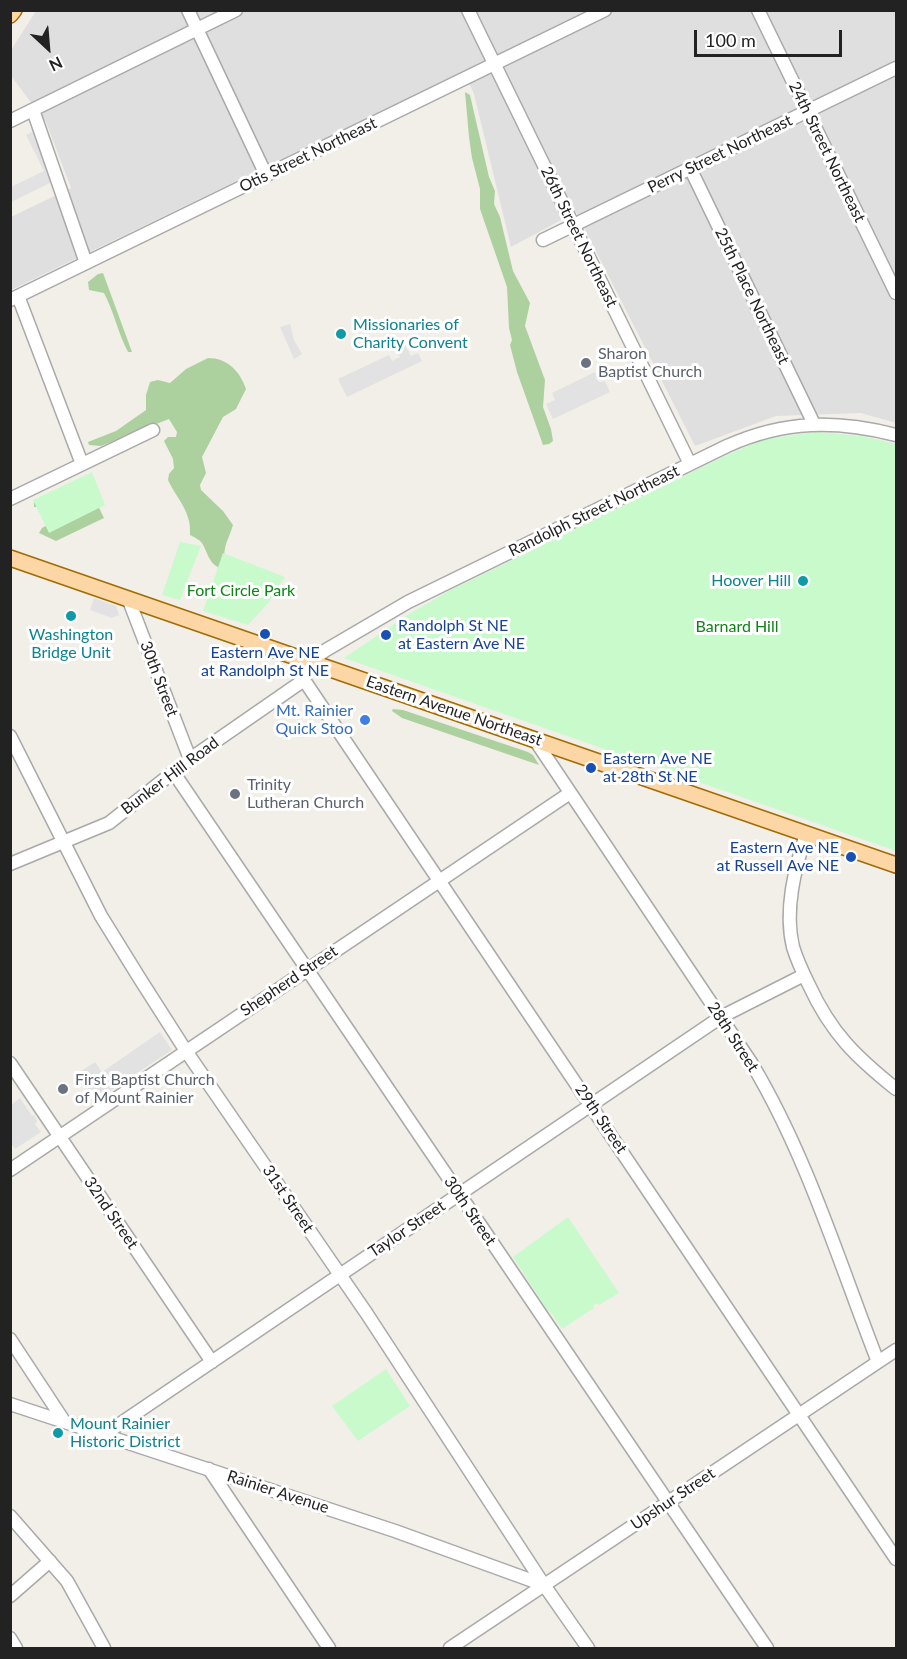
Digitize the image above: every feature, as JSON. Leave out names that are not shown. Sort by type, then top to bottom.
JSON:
[{"type":"main road","points":[[10,15],[14,10]]},
{"type":"main road","name":"Eastern Avenue Northeast","points":[[14,562],[128,598],[897,865]]},
{"type":"street","points":[[188,10],[266,176]]},
{"type":"street","points":[[10,121],[236,10]]},
{"type":"street","name":"26th Street Northeast","points":[[468,10],[690,464]]},
{"type":"street","name":"Otis Street Northeast","points":[[14,298],[605,10]]},
{"type":"street","name":"24th Street Northeast","points":[[758,10],[897,293]]},
{"type":"street","name":"Perry Street Northeast","points":[[543,240],[897,68]]},
{"type":"street","points":[[33,110],[86,263]]},
{"type":"street","name":"25th Place Northeast","points":[[690,168],[813,424]]},
{"type":"street","points":[[885,268],[897,263]]},
{"type":"street","points":[[14,298],[82,464]]},
{"type":"street","name":"Randolph Street Northeast","points":[[310,662],[345,638],[399,607],[751,436],[781,428],[813,424],[861,427],[897,435]]},
{"type":"street","points":[[10,499],[153,430]]},
{"type":"street","name":"30th Street","points":[[128,598],[190,759]]},
{"type":"street","points":[[304,680],[310,662]]},
{"type":"street","name":"Bunker Hill Road","points":[[10,864],[109,823],[190,759],[304,680]]},
{"type":"street","name":"29th Street","points":[[304,680],[897,1559]]},
{"type":"street","name":"31st Street","points":[[10,736],[101,916],[186,1051],[340,1275],[588,1648]]},
{"type":"street","name":"28th Street","points":[[535,740],[752,1064],[785,1124],[807,1176],[878,1362]]},
{"type":"street","name":"30th Street","points":[[174,772],[458,1195],[767,1648]]},
{"type":"street","name":"Shepherd Street","points":[[10,1170],[570,793]]},
{"type":"street","points":[[806,834],[791,905],[793,947],[821,1010],[837,1034],[855,1054],[897,1089]]},
{"type":"street","name":"Taylor Street","points":[[105,1434],[721,1017],[804,975]]},
{"type":"street","name":"32nd Street","points":[[10,1063],[212,1362]]},
{"type":"street","points":[[10,1339],[64,1421]]},
{"type":"street","name":"Upshur Street","points":[[450,1648],[897,1350]]},
{"type":"street","name":"Rainier Avenue","points":[[10,1404],[395,1531],[544,1585]]},
{"type":"street","points":[[209,1469],[329,1648]]},
{"type":"street","points":[[10,1516],[67,1581],[104,1648]]},
{"type":"street","points":[[10,1596],[50,1561]]},
{"type":"street","points":[[10,1638],[16,1648]]},
{"type":"shaded area","points":[[36,11],[896,11],[896,423],[861,413],[776,416],[695,446],[576,212],[511,247],[474,94],[464,71],[11,290],[11,217],[71,188],[46,122],[11,76],[11,50]]},
{"type":"shaded area","points":[[34,131],[50,168],[47,170],[52,182],[11,202],[11,187],[44,171],[26,135]]},
{"type":"shaded area","points":[[290,324],[294,340],[302,354],[294,359],[280,327]]},
{"type":"shaded area","points":[[404,343],[411,356],[418,353],[422,361],[347,397],[338,379],[389,355],[392,361],[400,357],[395,347]]},
{"type":"shaded area","points":[[595,372],[599,382],[605,381],[610,392],[553,419],[546,404],[555,400],[552,393]]},
{"type":"shaded area","points":[[94,598],[116,606],[119,615],[112,618],[90,610]]},
{"type":"shaded area","points":[[160,1032],[172,1050],[96,1100],[77,1074],[95,1062],[102,1072]]},
{"type":"shaded area","points":[[20,1098],[32,1116],[34,1115],[37,1121],[35,1124],[41,1132],[15,1149],[11,1143],[11,1105]]},
{"type":"green space","points":[[465,92],[470,95],[489,177],[495,191],[494,204],[500,217],[513,271],[530,303],[525,326],[545,380],[543,407],[553,441],[549,444],[543,445],[517,372],[510,345],[512,340],[509,328],[507,287],[480,209],[480,189],[472,158]]},
{"type":"green space","points":[[103,273],[132,352],[128,352],[104,293],[89,290],[88,282]]},
{"type":"green space","points":[[208,358],[221,360],[232,367],[246,389],[236,409],[223,417],[202,457],[206,473],[200,485],[201,490],[223,511],[233,525],[219,568],[210,560],[201,542],[190,535],[189,519],[168,480],[174,468],[173,459],[164,441],[168,437],[176,437],[177,432],[169,419],[101,446],[89,445],[88,442],[116,431],[146,410],[146,395],[150,382],[158,380],[170,383],[186,369]]},
{"type":"green space","name":"Barnard Hill","points":[[816,432],[862,436],[896,444],[896,851],[344,658],[409,614],[451,590],[731,453],[765,439]]},
{"type":"green space","points":[[92,472],[105,505],[49,533],[33,500]]},
{"type":"green space","points":[[84,477],[104,518],[56,541],[39,533],[42,528],[60,518],[40,507],[34,507],[34,502]]},
{"type":"green space","name":"Fort Circle Park","points":[[180,542],[201,546],[180,600],[162,595]]},
{"type":"green space","name":"Fort Circle Park","points":[[223,553],[285,577],[269,602],[248,625],[203,611]]},
{"type":"green space","points":[[393,709],[403,710],[528,752],[533,755],[539,765],[402,718],[392,711]]},
{"type":"green space","points":[[568,1217],[619,1293],[599,1305],[597,1303],[593,1306],[594,1308],[562,1329],[513,1257]]},
{"type":"green space","points":[[386,1369],[410,1406],[358,1441],[332,1406]]},
{"type":"place","name":"Missionaries of Charity Convent","points":[[341,334]]},
{"type":"place","name":"Sharon Baptist Church","points":[[586,363]]},
{"type":"place","name":"Hoover Hill","points":[[803,581]]},
{"type":"place","name":"Washington Bridge Unit","points":[[71,616]]},
{"type":"place","name":"Eastern Ave NE at Randolph St NE","points":[[265,634]]},
{"type":"place","name":"Randolph St NE at Eastern Ave NE","points":[[386,635]]},
{"type":"place","name":"Mt. Rainier Quick Stoo","points":[[365,720]]},
{"type":"place","name":"Eastern Ave NE at 28th St NE","points":[[591,768]]},
{"type":"place","name":"Trinity Lutheran Church","points":[[235,794]]},
{"type":"place","name":"Eastern Ave NE at Russell Ave NE","points":[[851,857]]},
{"type":"place","name":"First Baptist Church of Mount Rainier","points":[[63,1089]]},
{"type":"place","name":"Mount Rainier Historic District","points":[[58,1433]]}]
